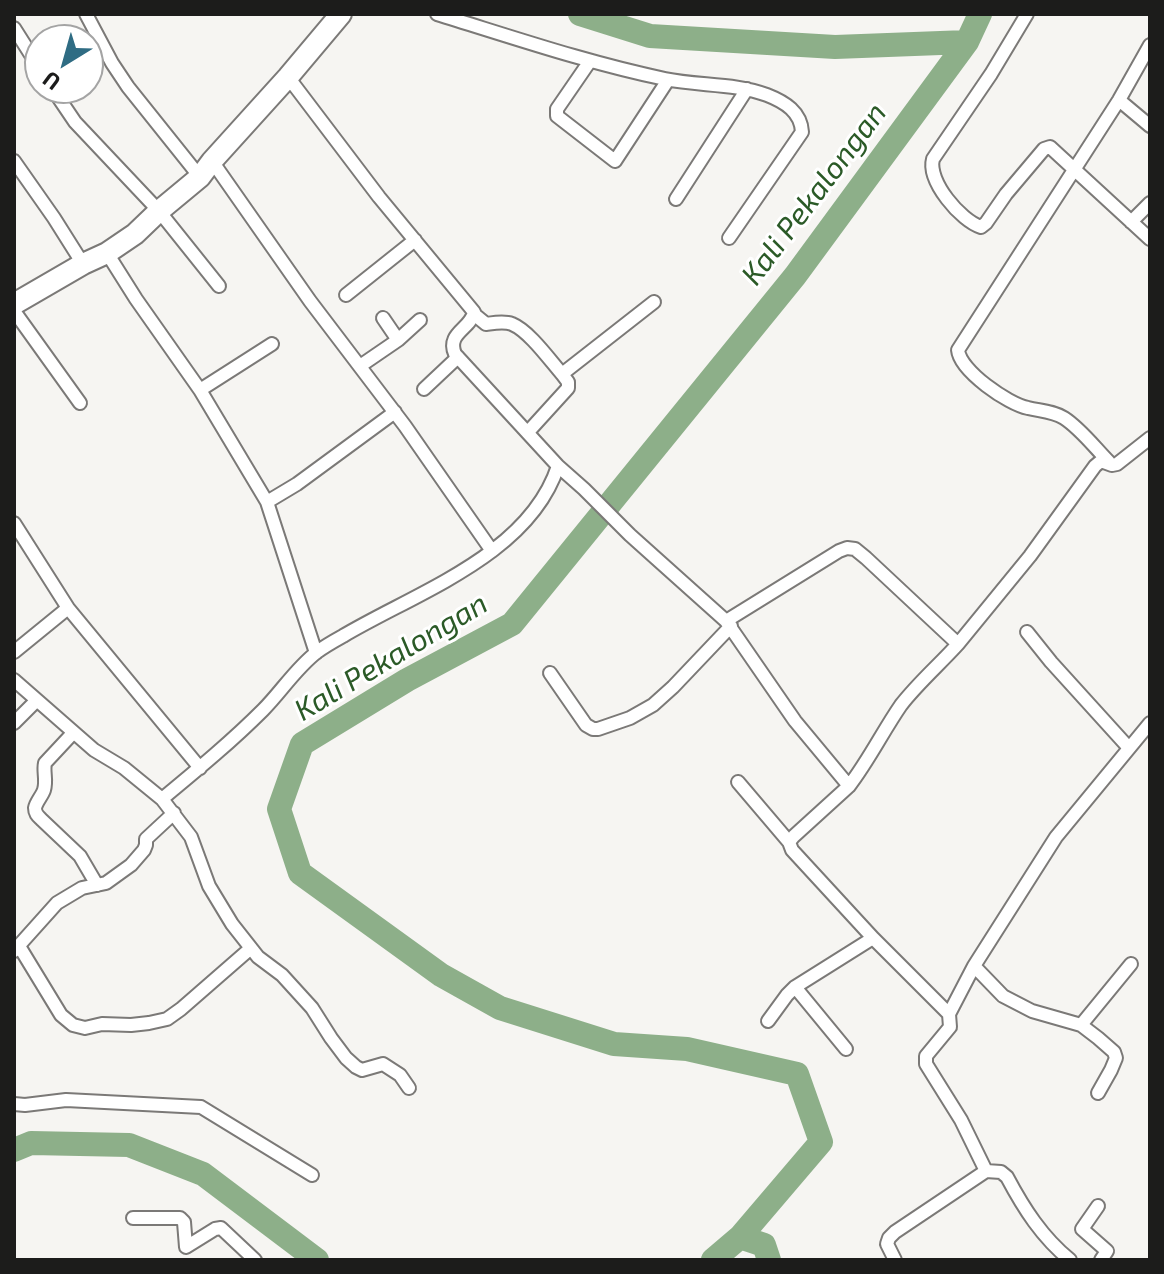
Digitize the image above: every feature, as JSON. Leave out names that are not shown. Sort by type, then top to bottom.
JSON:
[{"type":"main road","points":[[14,304],[107,253],[135,234],[206,169],[341,14]]},
{"type":"street","points":[[86,14],[128,87],[206,169],[310,301],[395,412],[492,551]]},
{"type":"street","points":[[437,14],[590,61],[668,80],[747,89],[771,96],[797,112],[802,132],[729,238]]},
{"type":"street","points":[[1027,14],[991,74],[933,159],[931,167],[935,179],[947,199],[978,227],[986,223],[1046,147],[1051,148],[1150,239]]},
{"type":"street","points":[[1112,465],[1071,423],[1054,413],[1010,401],[984,383],[958,355],[961,345],[1075,170],[1150,45]]},
{"type":"street","points":[[590,61],[557,109],[557,116],[615,161],[668,80]]},
{"type":"street","points":[[288,77],[379,197],[475,315],[486,324],[512,324],[526,335],[568,382],[568,388],[528,432]]},
{"type":"street","points":[[676,199],[747,89]]},
{"type":"street","points":[[1119,100],[1150,126]]},
{"type":"street","points":[[63,104],[75,122],[159,211],[219,286]]},
{"type":"street","points":[[14,161],[83,264]]},
{"type":"street","points":[[1131,222],[1150,203]]},
{"type":"street","points":[[346,295],[415,240]]},
{"type":"street","points":[[107,253],[200,390],[267,502],[316,653]]},
{"type":"street","points":[[562,374],[654,302]]},
{"type":"street","points":[[14,311],[80,403]]},
{"type":"street","points":[[475,315],[454,341],[452,348],[458,357],[558,466],[728,623],[795,721],[849,786]]},
{"type":"street","points":[[383,318],[398,340]]},
{"type":"street","points":[[360,366],[398,340],[420,320]]},
{"type":"street","points":[[200,390],[272,344]]},
{"type":"street","points":[[424,389],[458,357]]},
{"type":"street","points":[[267,502],[337,456],[395,412]]},
{"type":"street","points":[[789,842],[849,786],[901,706],[926,675],[958,644],[1030,556],[1095,466],[1101,461],[1117,464],[1150,438]]},
{"type":"street","points":[[162,799],[266,707],[316,653],[438,585],[492,551],[521,527],[545,496],[558,466]]},
{"type":"street","points":[[14,523],[68,608],[200,768]]},
{"type":"street","points":[[550,673],[589,727],[598,729],[630,718],[653,705],[673,687],[728,623],[786,582],[847,548],[855,549],[866,558],[958,644]]},
{"type":"street","points":[[14,652],[68,608]]},
{"type":"street","points":[[1027,632],[1129,748]]},
{"type":"street","points":[[14,680],[94,750],[124,768],[162,799],[191,837],[209,886],[232,924],[258,957],[296,989],[352,1064],[362,1070],[383,1064],[391,1067],[409,1088]]},
{"type":"street","points":[[14,723],[36,701]]},
{"type":"street","points":[[986,1171],[961,1120],[926,1064],[926,1056],[950,1027],[949,1014],[974,966],[1056,837],[1150,723]]},
{"type":"street","points":[[73,733],[45,763],[46,782],[35,809],[36,814],[80,856],[97,885]]},
{"type":"street","points":[[738,782],[789,842],[792,850],[949,1014]]},
{"type":"street","points":[[174,813],[146,839],[144,850],[131,865],[106,883],[72,893],[57,903],[17,949],[61,1015],[73,1025],[85,1028],[167,1019],[251,948]]},
{"type":"street","points":[[768,1021],[795,987],[873,938]]},
{"type":"street","points":[[1081,1025],[1131,964]]},
{"type":"street","points":[[974,966],[1003,996],[1021,1006],[1081,1025],[1114,1052],[1116,1058],[1098,1093]]},
{"type":"street","points":[[795,987],[846,1049]]},
{"type":"street","points":[[14,1104],[66,1100],[201,1107],[312,1175]]},
{"type":"street","points":[[895,1260],[887,1244],[895,1232],[986,1171],[1001,1172],[1007,1177],[1036,1226],[1070,1260]]},
{"type":"street","points":[[1098,1206],[1082,1229],[1107,1251],[1101,1260]]},
{"type":"street","points":[[133,1218],[180,1218],[183,1220],[187,1253]]},
{"type":"street","points":[[187,1253],[219,1228],[249,1258]]},
{"type":"waterway","points":[[580,14],[650,36],[835,47],[967,42]]},
{"type":"waterway","name":"Kali Pekalongan","points":[[713,1260],[740,1237],[821,1142],[797,1074],[687,1049],[614,1044],[500,1008],[441,975],[300,873],[279,809],[302,744],[407,680],[512,624],[795,276],[967,42],[980,14]]},
{"type":"waterway","name":"Kali Pekalongan","points":[[14,1150],[31,1143],[129,1145],[203,1174],[317,1260]]},
{"type":"waterway","points":[[740,1237],[764,1245],[769,1260]]}]
